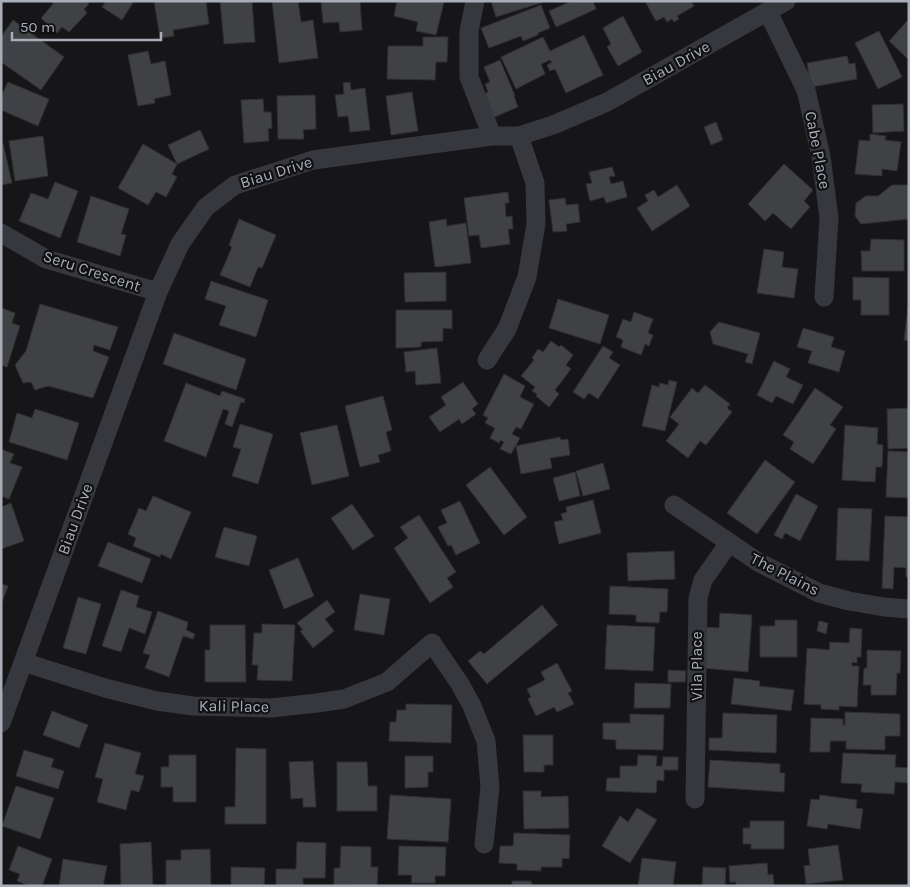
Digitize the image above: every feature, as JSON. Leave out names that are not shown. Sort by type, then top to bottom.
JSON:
[{"type":"street","points":[[474,1],[469,31],[469,77],[492,136]]},
{"type":"street","name":"Biau Drive","points":[[1,723],[158,292],[180,244],[206,207],[235,185],[313,160],[492,136],[519,136],[554,125],[607,102],[786,1]]},
{"type":"street","name":"Cabe Place","points":[[768,12],[806,90],[821,156],[830,218],[824,297]]},
{"type":"street","points":[[487,360],[507,329],[527,277],[536,224],[535,183],[519,136]]},
{"type":"street","name":"Seru Crescent","points":[[1,233],[46,259],[158,292]]},
{"type":"street","name":"The Plains","points":[[674,505],[758,562],[819,593],[884,608],[909,609]]},
{"type":"street","name":"Vila Place","points":[[695,799],[698,598],[703,580],[729,543]]},
{"type":"street","name":"Kali Place","points":[[23,662],[105,688],[157,701],[193,706],[271,708],[344,699],[387,682],[432,643],[460,684],[472,706],[486,741],[490,787],[484,844]]},
{"type":"building","points":[[51,1],[87,1],[89,4],[84,9],[87,13],[69,32],[62,27],[57,33],[41,18],[53,4]]},
{"type":"building","points":[[106,1],[134,1],[122,20],[102,7]]},
{"type":"building","points":[[154,1],[206,1],[209,24],[173,30],[174,36],[160,38]]},
{"type":"building","points":[[220,1],[252,1],[255,42],[224,44]]},
{"type":"building","points":[[272,1],[298,1],[301,22],[313,20],[318,58],[279,63]]},
{"type":"building","points":[[321,1],[360,1],[362,30],[340,32],[339,22],[323,23]]},
{"type":"building","points":[[397,1],[444,2],[436,35],[416,31],[418,22],[394,16]]},
{"type":"building","points":[[491,1],[544,1],[544,2],[496,17]]},
{"type":"building","points":[[572,1],[593,1],[596,9],[556,27],[549,11]]},
{"type":"building","points":[[650,1],[691,1],[694,6],[677,16],[679,19],[674,22],[672,19],[667,22],[664,17],[656,21],[646,3]]},
{"type":"building","points":[[541,5],[550,28],[523,41],[521,36],[489,48],[481,28]]},
{"type":"building","points":[[623,16],[642,52],[618,66],[607,47],[611,44],[603,28]]},
{"type":"building","points":[[909,19],[909,60],[889,41]]},
{"type":"building","points":[[13,20],[64,57],[41,90],[1,62],[1,37]]},
{"type":"building","points":[[879,31],[902,77],[878,89],[855,43]]},
{"type":"building","points":[[584,35],[603,75],[566,93],[555,69],[550,71],[547,65],[552,62],[550,60],[541,64],[545,74],[516,89],[501,57],[543,37],[550,51]]},
{"type":"building","points":[[423,37],[448,37],[447,62],[436,62],[435,80],[387,79],[388,46],[423,46]]},
{"type":"building","points":[[148,51],[151,64],[165,61],[171,95],[154,99],[155,103],[138,106],[128,55]]},
{"type":"building","points":[[847,56],[849,64],[855,63],[857,79],[811,87],[807,63]]},
{"type":"building","points":[[500,60],[518,107],[490,119],[481,95],[488,92],[485,84],[490,82],[484,67]]},
{"type":"building","points":[[8,82],[49,99],[38,126],[1,110],[1,97]]},
{"type":"building","points":[[350,82],[351,90],[365,88],[370,130],[350,132],[348,116],[338,117],[335,95],[344,94],[343,83]]},
{"type":"building","points":[[412,92],[418,131],[391,135],[386,96]]},
{"type":"building","points":[[315,95],[316,129],[303,130],[304,139],[278,139],[277,96]]},
{"type":"building","points":[[263,99],[264,112],[271,112],[272,128],[268,129],[269,141],[244,143],[241,100]]},
{"type":"building","points":[[903,104],[904,131],[873,133],[872,105]]},
{"type":"building","points":[[716,122],[723,140],[711,145],[704,127]]},
{"type":"building","points":[[200,130],[209,149],[177,164],[168,145]]},
{"type":"building","points":[[870,134],[886,136],[885,140],[901,142],[897,171],[882,169],[882,176],[855,174],[859,140],[870,141]]},
{"type":"building","points":[[43,136],[48,176],[15,181],[9,141]]},
{"type":"building","points":[[3,143],[12,183],[1,185],[1,144]]},
{"type":"building","points":[[143,144],[177,164],[172,174],[177,177],[166,197],[156,192],[148,205],[118,188]]},
{"type":"building","points":[[784,164],[813,190],[804,201],[810,207],[791,229],[773,213],[765,221],[748,204]]},
{"type":"building","points":[[612,167],[615,176],[609,177],[611,184],[623,181],[627,197],[606,203],[604,197],[590,201],[586,184],[592,183],[589,172]]},
{"type":"building","points":[[55,182],[78,191],[60,238],[19,221],[31,193],[48,199]]},
{"type":"building","points":[[677,185],[690,206],[652,231],[637,208],[648,201],[645,195],[654,190],[658,197]]},
{"type":"building","points":[[892,185],[909,185],[909,219],[861,224],[855,216],[856,203],[866,196],[878,196]]},
{"type":"building","points":[[508,192],[509,203],[505,203],[506,217],[512,216],[513,229],[508,229],[510,244],[481,248],[479,235],[469,236],[464,198]]},
{"type":"building","points":[[91,196],[129,209],[121,234],[126,235],[120,256],[77,242]]},
{"type":"building","points":[[565,198],[566,205],[578,204],[580,222],[566,224],[567,231],[553,232],[549,200]]},
{"type":"building","points":[[239,219],[276,235],[262,268],[258,267],[250,287],[220,275],[232,247],[229,245]]},
{"type":"building","points":[[446,219],[447,226],[466,223],[471,263],[435,267],[429,222]]},
{"type":"building","points":[[871,239],[904,240],[904,271],[862,271],[861,251],[870,251]]},
{"type":"building","points":[[764,249],[784,252],[782,267],[798,269],[794,298],[757,293]]},
{"type":"building","points":[[446,272],[446,301],[405,302],[404,273]]},
{"type":"building","points":[[853,277],[889,278],[889,315],[861,315],[861,300],[853,300]]},
{"type":"building","points":[[211,281],[268,300],[256,337],[219,325],[226,306],[205,299]]},
{"type":"building","points":[[558,299],[609,315],[600,344],[549,328]]},
{"type":"building","points":[[40,304],[118,327],[110,350],[94,345],[93,351],[109,357],[93,398],[48,386],[35,390],[31,382],[23,383],[15,365],[26,351]]},
{"type":"building","points":[[909,306],[909,341],[904,340]]},
{"type":"building","points":[[1,308],[15,313],[12,323],[20,326],[7,367],[1,365]]},
{"type":"building","points":[[396,310],[452,310],[452,329],[443,328],[443,341],[421,342],[421,347],[396,348]]},
{"type":"building","points":[[634,312],[653,319],[648,333],[653,335],[649,346],[645,344],[641,355],[621,347],[623,340],[616,337],[623,319],[631,322]]},
{"type":"building","points":[[719,322],[760,333],[752,364],[745,362],[748,354],[713,344],[710,332]]},
{"type":"building","points":[[803,328],[834,337],[831,347],[845,351],[839,372],[808,363],[812,351],[797,347]]},
{"type":"building","points":[[174,333],[246,359],[236,390],[163,364]]},
{"type":"building","points":[[551,341],[559,347],[561,345],[573,355],[566,365],[571,369],[555,390],[559,394],[549,407],[532,391],[535,387],[521,376],[534,360],[532,358],[538,349],[543,352]]},
{"type":"building","points":[[603,346],[613,352],[609,358],[620,365],[598,399],[589,393],[584,399],[573,392]]},
{"type":"building","points":[[437,348],[441,383],[416,385],[415,371],[406,372],[404,352]]},
{"type":"building","points":[[774,361],[790,369],[786,377],[803,385],[793,404],[776,396],[772,403],[757,395]]},
{"type":"building","points":[[504,374],[525,386],[520,397],[534,404],[521,429],[516,427],[512,434],[520,438],[511,454],[500,449],[504,442],[501,440],[499,443],[490,438],[495,428],[485,423],[488,418],[483,415]]},
{"type":"building","points":[[669,380],[677,382],[665,431],[642,426],[652,385],[659,387],[660,383],[668,385]]},
{"type":"building","points":[[463,382],[478,404],[472,409],[476,414],[462,424],[459,419],[440,432],[429,417],[446,405],[441,397]]},
{"type":"building","points":[[186,383],[220,396],[222,391],[245,399],[244,403],[241,402],[232,427],[225,424],[229,411],[223,409],[206,457],[164,441]]},
{"type":"building","points":[[705,385],[730,404],[727,408],[732,412],[706,445],[700,441],[688,458],[666,441],[679,424],[670,417],[692,388],[698,393]]},
{"type":"building","points":[[815,388],[843,407],[830,425],[836,429],[813,464],[790,449],[794,442],[783,435]]},
{"type":"building","points":[[383,396],[392,430],[386,432],[391,451],[378,455],[380,462],[360,467],[345,406]]},
{"type":"building","points":[[909,408],[909,448],[888,449],[887,409]]},
{"type":"building","points":[[35,409],[79,423],[67,460],[9,442],[17,413],[32,418]]},
{"type":"building","points":[[240,424],[273,434],[258,484],[232,476],[241,449],[233,447]]},
{"type":"building","points":[[337,425],[349,476],[312,485],[300,433]]},
{"type":"building","points":[[845,425],[878,428],[877,444],[883,445],[882,467],[876,467],[875,482],[842,480]]},
{"type":"building","points":[[560,437],[561,440],[568,439],[570,455],[550,458],[552,468],[521,474],[516,446]]},
{"type":"building","points":[[1,449],[14,454],[10,463],[22,467],[9,499],[1,496]]},
{"type":"building","points":[[888,451],[909,452],[909,498],[886,497]]},
{"type":"building","points":[[765,460],[795,482],[757,534],[727,513]]},
{"type":"building","points":[[603,463],[610,489],[583,496],[576,471]]},
{"type":"building","points":[[490,467],[527,517],[504,535],[466,485]]},
{"type":"building","points":[[575,472],[580,496],[559,501],[553,478]]},
{"type":"building","points":[[796,494],[818,506],[800,541],[785,533],[782,539],[774,535]]},
{"type":"building","points":[[153,496],[191,512],[171,559],[161,554],[160,557],[133,546],[136,538],[128,534],[139,508],[146,511]]},
{"type":"building","points":[[593,500],[601,533],[559,544],[554,522],[563,520],[561,514],[567,512],[566,507]]},
{"type":"building","points":[[460,501],[480,543],[456,555],[451,545],[448,546],[438,527],[447,523],[441,510]]},
{"type":"building","points":[[11,503],[24,541],[1,549],[1,507]]},
{"type":"building","points":[[352,504],[374,536],[353,550],[331,518]]},
{"type":"building","points":[[838,508],[872,509],[869,561],[836,560]]},
{"type":"building","points":[[419,515],[456,572],[447,578],[453,587],[430,603],[394,548],[408,538],[400,527]]},
{"type":"building","points":[[885,516],[909,517],[909,577],[906,577],[906,568],[894,567],[893,589],[882,588]]},
{"type":"building","points":[[224,527],[257,536],[249,566],[215,557]]},
{"type":"building","points":[[108,542],[151,559],[142,583],[98,566]]},
{"type":"building","points":[[674,551],[675,579],[628,581],[627,553]]},
{"type":"building","points":[[298,558],[314,596],[284,609],[269,570]]},
{"type":"building","points":[[1,584],[8,586],[1,605]]},
{"type":"building","points":[[610,586],[668,589],[667,612],[660,612],[659,623],[636,622],[636,615],[609,614]]},
{"type":"building","points":[[121,590],[139,596],[136,607],[152,612],[145,634],[129,628],[121,652],[102,646]]},
{"type":"building","points":[[360,594],[390,599],[384,635],[354,630]]},
{"type":"building","points":[[78,597],[101,604],[86,654],[63,648]]},
{"type":"building","points":[[327,600],[335,612],[325,619],[334,631],[313,648],[300,631],[303,630],[297,623]]},
{"type":"building","points":[[542,605],[558,625],[487,684],[468,661],[480,651],[484,654]]},
{"type":"building","points":[[158,611],[188,622],[186,630],[195,634],[193,639],[183,636],[169,677],[145,668],[150,655],[143,653]]},
{"type":"building","points":[[720,613],[752,615],[748,672],[702,668],[704,627],[719,628]]},
{"type":"building","points":[[775,620],[797,620],[797,657],[760,657],[760,626],[775,626]]},
{"type":"building","points":[[819,621],[828,623],[826,634],[817,631]]},
{"type":"building","points":[[262,624],[295,625],[292,681],[257,680],[258,665],[252,665],[254,633],[262,633]]},
{"type":"building","points":[[210,625],[245,625],[246,682],[205,682],[205,650],[210,650]]},
{"type":"building","points":[[607,625],[655,627],[653,671],[605,669]]},
{"type":"building","points":[[850,628],[862,629],[861,657],[857,657],[857,663],[852,662],[852,666],[859,666],[857,707],[839,706],[839,710],[821,709],[821,705],[804,704],[807,648],[829,650],[830,642],[849,643]]},
{"type":"building","points":[[867,650],[901,651],[896,695],[871,695],[871,685],[863,685],[864,668],[867,668]]},
{"type":"building","points":[[557,663],[572,691],[568,693],[574,704],[557,712],[554,707],[536,716],[528,699],[531,697],[527,689],[545,680],[541,672]]},
{"type":"building","points":[[668,670],[686,671],[685,682],[668,682]]},
{"type":"building","points":[[734,678],[760,681],[759,686],[794,690],[791,711],[731,704]]},
{"type":"building","points":[[635,683],[671,684],[670,708],[634,708]]},
{"type":"building","points":[[406,704],[452,705],[451,743],[389,741],[390,722],[396,722],[397,710],[406,710]]},
{"type":"building","points":[[52,711],[88,725],[79,748],[43,735]]},
{"type":"building","points":[[845,712],[900,714],[900,736],[885,736],[885,750],[846,749],[846,741],[830,741],[830,752],[810,752],[811,718],[843,719],[843,725],[845,725]]},
{"type":"building","points":[[723,713],[777,715],[776,753],[709,750],[709,738],[722,738]]},
{"type":"building","points":[[630,714],[664,715],[663,750],[616,749],[616,740],[603,739],[603,723],[630,723]]},
{"type":"building","points":[[523,735],[553,735],[553,765],[544,765],[544,772],[524,772]]},
{"type":"building","points":[[105,743],[141,753],[135,774],[144,776],[139,792],[131,790],[126,810],[97,802],[103,779],[95,777]]},
{"type":"building","points":[[236,748],[266,749],[266,824],[225,824],[225,807],[235,807]]},
{"type":"building","points":[[24,750],[54,759],[51,767],[64,771],[58,789],[16,776]]},
{"type":"building","points":[[843,753],[896,755],[895,767],[909,768],[909,783],[895,782],[894,794],[861,792],[862,784],[841,783]]},
{"type":"building","points":[[169,755],[196,755],[196,802],[173,802],[173,787],[161,787],[161,767],[169,767]]},
{"type":"building","points":[[638,755],[657,756],[656,766],[662,766],[663,757],[678,757],[678,770],[664,770],[664,781],[657,780],[656,793],[606,791],[607,778],[620,778],[620,766],[637,766]]},
{"type":"building","points":[[405,756],[433,756],[433,772],[428,772],[428,787],[405,788]]},
{"type":"building","points":[[710,760],[780,764],[780,773],[785,773],[784,792],[708,787]]},
{"type":"building","points":[[313,761],[316,807],[303,807],[303,798],[291,799],[289,762]]},
{"type":"building","points":[[337,762],[367,762],[368,786],[377,786],[377,811],[337,811]]},
{"type":"building","points":[[16,786],[54,798],[40,839],[2,826]]},
{"type":"building","points":[[523,791],[541,791],[541,797],[568,796],[569,828],[524,829]]},
{"type":"building","points":[[390,795],[451,799],[448,842],[387,839]]},
{"type":"building","points":[[820,795],[857,800],[856,808],[863,809],[860,829],[828,824],[827,829],[807,826],[811,799],[819,800]]},
{"type":"building","points":[[637,808],[657,820],[630,863],[602,846],[620,816],[628,822]]},
{"type":"building","points":[[750,821],[784,821],[784,849],[751,849],[751,844],[743,844],[743,828],[750,828]]},
{"type":"building","points":[[514,833],[570,835],[569,859],[562,858],[562,867],[541,867],[541,871],[517,870],[517,864],[499,863],[500,846],[513,846]]},
{"type":"building","points":[[151,842],[153,886],[121,886],[120,844]]},
{"type":"building","points":[[297,842],[326,843],[325,878],[303,878],[303,886],[276,886],[276,869],[296,869]]},
{"type":"building","points":[[838,845],[843,880],[806,884],[804,866],[810,865],[808,849]]},
{"type":"building","points":[[18,846],[52,859],[42,886],[29,886],[17,881],[20,874],[9,870]]},
{"type":"building","points":[[341,846],[371,847],[371,867],[378,867],[377,886],[334,885],[334,868],[340,868]]},
{"type":"building","points":[[399,846],[446,847],[445,876],[435,876],[435,883],[411,883],[412,875],[398,875]]},
{"type":"building","points":[[210,849],[211,886],[166,886],[166,860],[181,860],[181,850]]},
{"type":"building","points":[[642,858],[676,862],[673,886],[638,886]]},
{"type":"building","points":[[63,859],[107,866],[103,886],[59,886]]},
{"type":"building","points":[[767,863],[768,875],[773,874],[774,886],[736,886],[736,882],[730,882],[729,866]]},
{"type":"building","points":[[231,867],[265,868],[264,886],[231,886]]},
{"type":"building","points":[[703,867],[726,868],[725,886],[702,886]]},
{"type":"building","points":[[512,881],[531,881],[532,885],[553,886],[512,886]]}]
